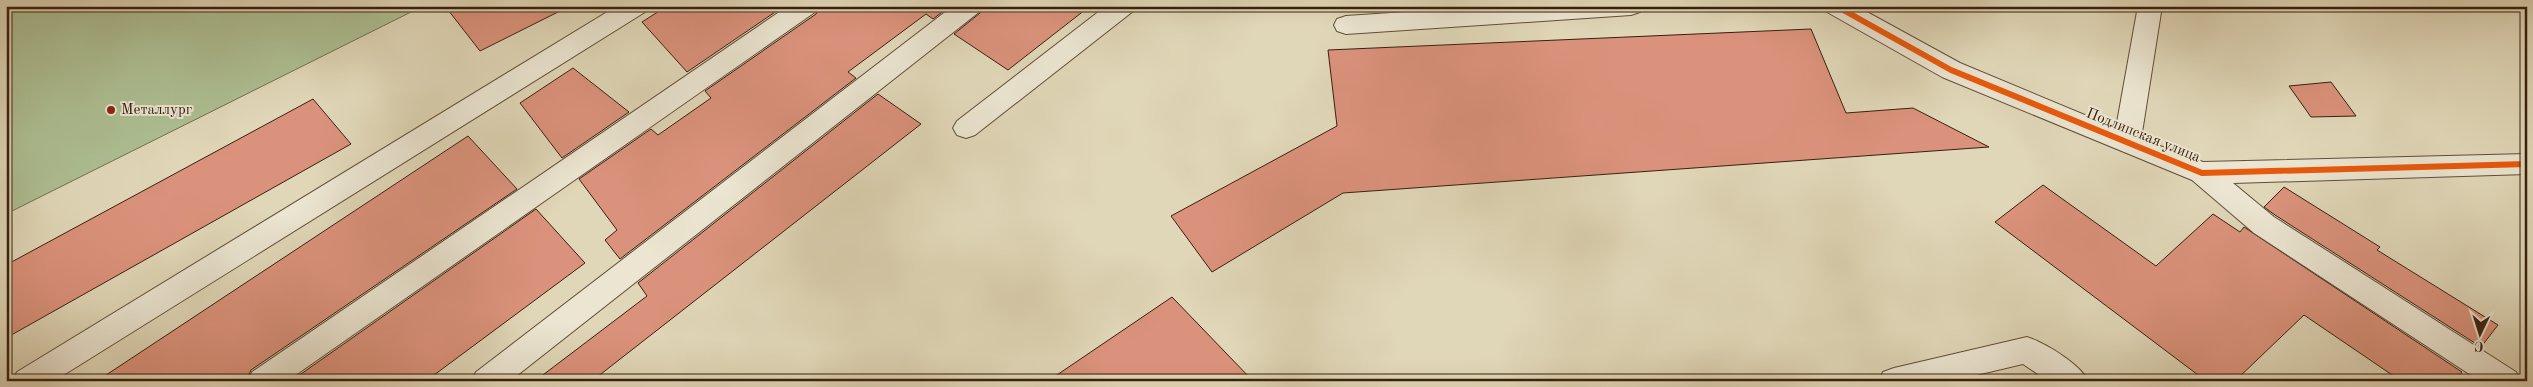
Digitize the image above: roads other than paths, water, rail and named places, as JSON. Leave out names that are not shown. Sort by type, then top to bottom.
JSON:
[{"type":"street","points":[[28,381],[636,6]]},
{"type":"street","points":[[262,381],[806,6]]},
{"type":"street","points":[[487,381],[970,6]]},
{"type":"street","points":[[966,128],[1123,6]]},
{"type":"street","points":[[1346,25],[1631,6]]},
{"type":"street","name":"Подлипская улица","points":[[1836,6],[1951,70],[2127,144],[2202,173],[2437,168],[2527,164]]},
{"type":"street","points":[[2127,144],[2150,6]]},
{"type":"street","points":[[2202,173],[2264,225],[2504,381]]},
{"type":"street","points":[[1894,381],[2027,350],[2073,381]]},
{"type":"place","name":"Металлург","points":[[111,110]]}]
